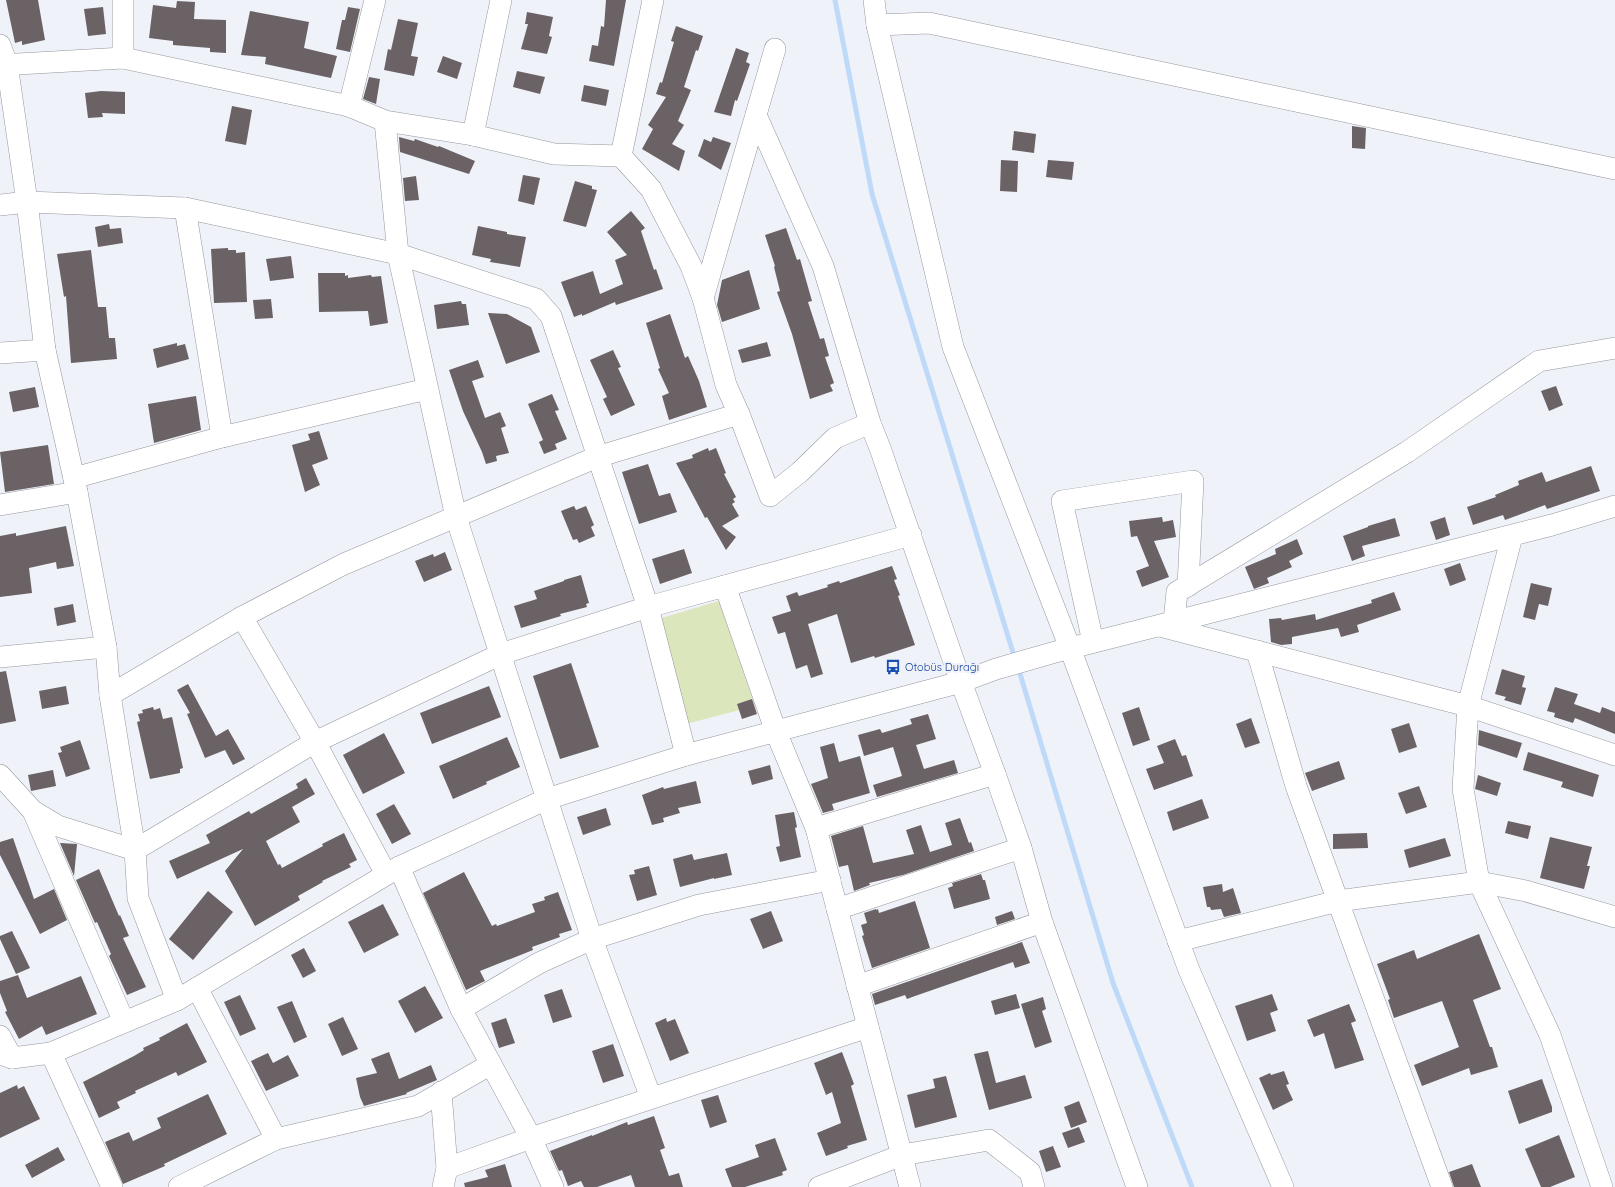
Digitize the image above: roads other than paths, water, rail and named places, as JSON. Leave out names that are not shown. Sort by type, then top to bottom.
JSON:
[{"type":"street","points":[[123,0],[123,58]]},
{"type":"street","points":[[349,106],[375,0]]},
{"type":"street","points":[[473,135],[501,0]]},
{"type":"street","points":[[621,156],[652,0]]},
{"type":"street","points":[[874,0],[877,25],[953,347],[1065,649],[1188,970],[1283,1187]]},
{"type":"street","points":[[877,25],[929,23],[1615,169]]},
{"type":"street","points":[[0,45],[27,202],[45,350],[76,485],[106,646],[110,694],[135,850],[138,898],[177,1000]]},
{"type":"street","points":[[702,298],[775,49]]},
{"type":"street","points":[[4,65],[123,58],[349,106],[385,121],[473,135],[554,154],[621,156],[651,189],[691,266],[702,298],[726,385],[739,414],[770,496],[800,472],[835,438],[870,423]]},
{"type":"street","points":[[756,115],[823,266],[870,423],[1021,848],[1042,922],[1137,1187]]},
{"type":"street","points":[[385,121],[398,254],[456,517],[592,939],[651,1098]]},
{"type":"street","points":[[0,205],[27,202],[185,208],[398,254],[536,299],[551,316],[648,607],[686,755]]},
{"type":"street","points":[[185,208],[222,437]]},
{"type":"street","points":[[1167,624],[1177,592],[1407,452],[1539,361],[1615,348]]},
{"type":"street","points":[[0,353],[45,350]]},
{"type":"street","points":[[0,505],[76,485],[222,437],[427,389]]},
{"type":"street","points":[[110,694],[242,617],[344,564],[597,457],[739,414]]},
{"type":"street","points":[[1093,642],[1062,501],[1193,481],[1188,586]]},
{"type":"street","points":[[0,1036],[6,1056],[51,1053],[177,1000],[392,871],[547,799],[686,755],[961,682],[996,668],[1065,649],[1512,536],[1615,506]]},
{"type":"street","points":[[0,775],[33,811],[58,826],[135,850],[315,742],[501,654],[648,607],[911,535]]},
{"type":"street","points":[[1512,536],[1468,706],[1463,789],[1479,882],[1550,1035],[1603,1185]]},
{"type":"street","points":[[725,586],[776,732],[816,828],[910,1187]]},
{"type":"street","points":[[242,617],[392,871],[461,1009],[531,1138],[553,1187]]},
{"type":"street","points":[[1167,624],[1257,651],[1468,706],[1615,755]]},
{"type":"street","points":[[0,658],[106,646]]},
{"type":"street","points":[[1257,651],[1296,786],[1442,1187]]},
{"type":"street","points":[[816,828],[995,774]]},
{"type":"street","points":[[33,811],[124,1022]]},
{"type":"street","points":[[837,909],[1021,848]]},
{"type":"street","points":[[461,1009],[539,963],[592,939],[699,905],[830,880]]},
{"type":"street","points":[[1178,941],[1338,901],[1479,882],[1526,891],[1615,917]]},
{"type":"street","points":[[857,986],[1042,922]]},
{"type":"street","points":[[197,988],[276,1139]]},
{"type":"street","points":[[441,1092],[445,1178],[531,1138],[868,1027]]},
{"type":"street","points":[[51,1053],[112,1187]]},
{"type":"street","points":[[179,1187],[276,1139],[418,1106],[491,1064]]},
{"type":"street","points":[[819,1187],[902,1155],[989,1140],[1030,1172],[1034,1187]]},
{"type":"waterway","points":[[835,0],[872,194],[1015,659]]},
{"type":"waterway","points":[[1018,667],[1113,983],[1192,1187]]},
{"type":"place","name":"Otobüs Durağı","points":[[893,667]]}]
